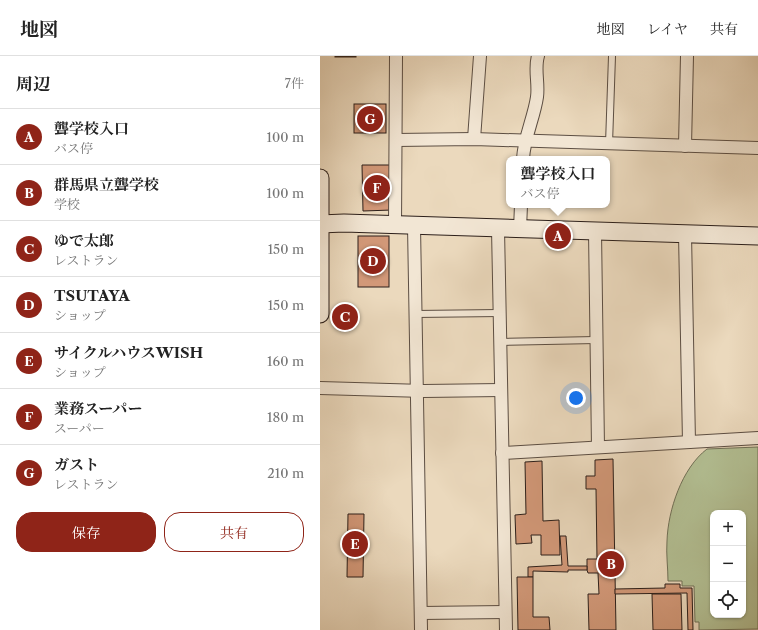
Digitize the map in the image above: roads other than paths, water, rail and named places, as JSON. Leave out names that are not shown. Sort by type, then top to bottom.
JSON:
[{"type":"street","points":[[394,225],[396,56]]},
{"type":"street","points":[[474,139],[480,56]]},
{"type":"street","points":[[523,156],[525,142],[537,97],[538,56]]},
{"type":"street","points":[[685,146],[687,56]]},
{"type":"street","points":[[396,140],[474,139],[525,142],[758,148]]},
{"type":"street","points":[[320,178],[320,314]]},
{"type":"street","points":[[520,229],[521,208]]},
{"type":"street","points":[[320,224],[758,236]]},
{"type":"street","points":[[414,226],[421,630]]},
{"type":"street","points":[[498,228],[506,630]]},
{"type":"street","points":[[595,231],[598,447]]},
{"type":"street","points":[[685,234],[689,442]]},
{"type":"street","points":[[320,388],[501,390]]},
{"type":"street","points":[[502,452],[758,438]]},
{"type":"street","points":[[421,613],[505,612]]},
{"type":"lane","points":[[609,144],[612,56]]},
{"type":"lane","points":[[415,314],[500,313]]},
{"type":"lane","points":[[500,342],[596,340]]},
{"type":"place","name":"ガスト","points":[[370,119]]},
{"type":"place","name":"業務スーパー","points":[[377,188]]},
{"type":"place","name":"聾学校入口","points":[[558,236]]},
{"type":"place","name":"TSUTAYA","points":[[373,261]]},
{"type":"place","name":"ゆで太郎","points":[[345,317]]},
{"type":"place","name":"サイクルハウスWISH","points":[[355,544]]},
{"type":"place","name":"群馬県立聾学校","points":[[611,564]]}]
